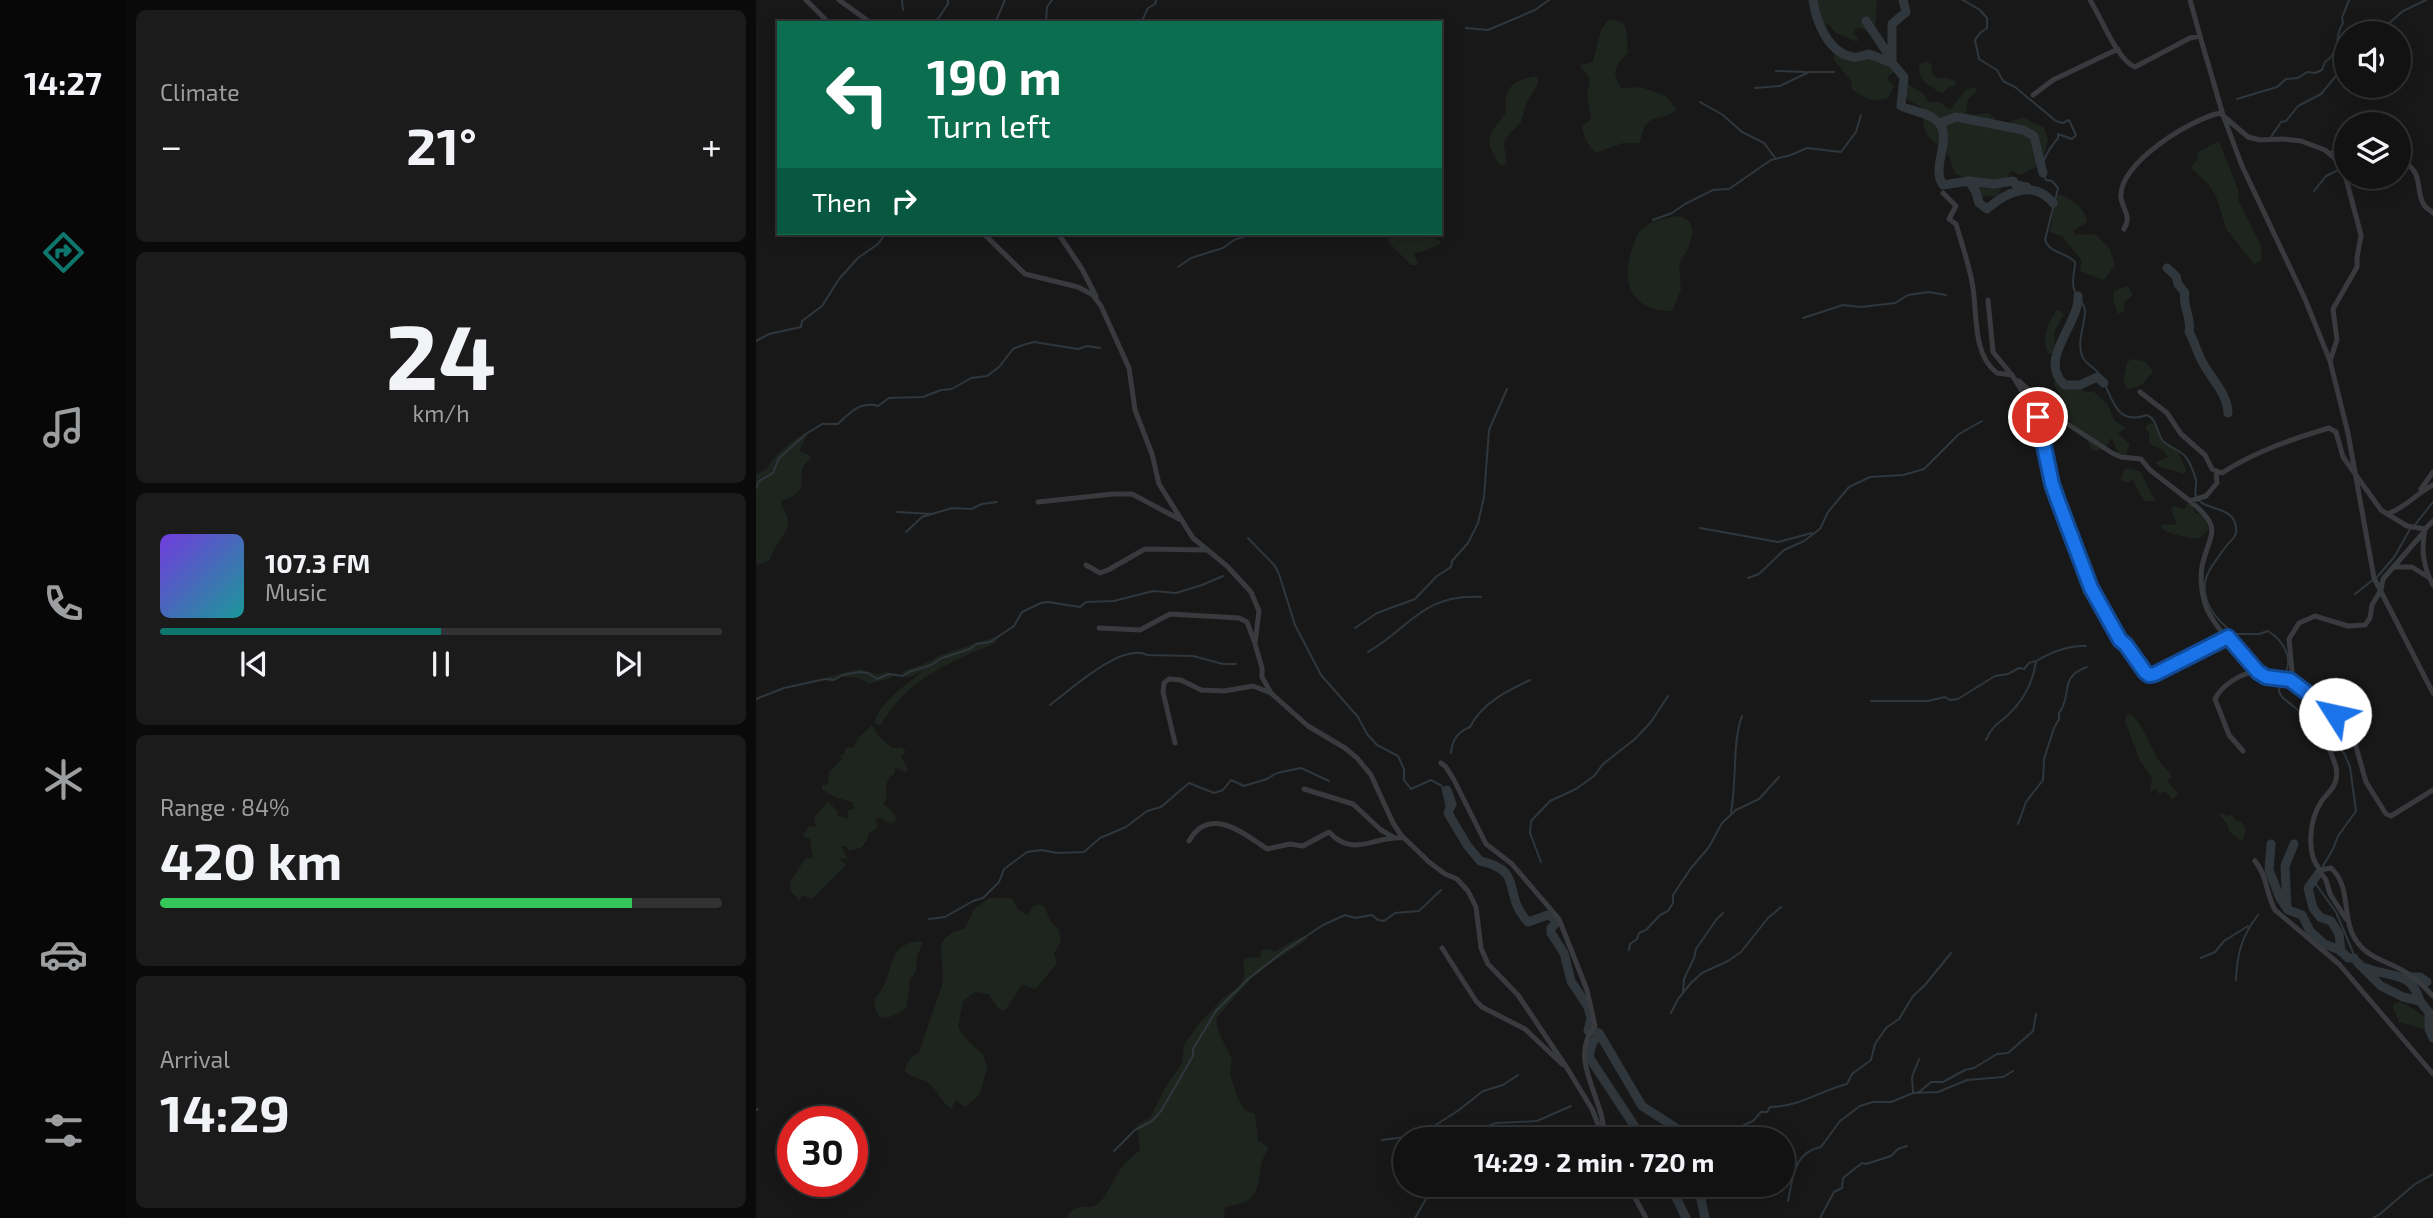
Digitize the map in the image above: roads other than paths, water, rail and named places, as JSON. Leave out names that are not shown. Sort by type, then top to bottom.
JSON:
[{"type":"street","points":[[806,0],[827,21]]},
{"type":"street","points":[[839,0],[868,21]]},
{"type":"street","points":[[2090,0],[2118,49],[2129,65],[2135,67],[2190,38],[2200,36]]},
{"type":"street","points":[[2190,0],[2223,115],[2242,166],[2308,306],[2330,361],[2344,415],[2374,578],[2433,693]]},
{"type":"street","points":[[2033,95],[2053,80],[2118,49]]},
{"type":"street","points":[[2124,229],[2127,218],[2121,198],[2126,177],[2137,161],[2192,122],[2208,115],[2220,113],[2248,137],[2301,141],[2329,153],[2338,161],[2345,175],[2361,235],[2357,267],[2333,309],[2337,340],[2330,361]]},
{"type":"street","points":[[2329,153],[2334,153]]},
{"type":"street","points":[[2411,168],[2419,183],[2423,204],[2433,213]]},
{"type":"street","points":[[1943,193],[1956,206],[1949,219],[1956,224],[1972,281],[1983,358],[1997,373],[2012,375],[2063,421],[2121,457],[2141,459],[2150,470],[2190,501],[2208,519],[2213,528],[2212,537],[2202,568],[2203,597],[2210,617],[2258,672],[2266,677],[2286,679],[2335,714],[2355,743],[2366,782],[2386,814],[2391,816],[2433,790]]},
{"type":"street","points":[[985,235],[1026,274],[1078,287],[1093,295],[1101,306]]},
{"type":"street","points":[[1059,235],[1082,269],[1129,368],[1135,410],[1152,454],[1159,484],[1193,538],[1227,566],[1251,592],[1259,611],[1255,644]]},
{"type":"street","points":[[1989,300],[1993,352],[2034,406],[2052,484],[2091,588],[2120,640],[2149,675],[2228,637]]},
{"type":"street","points":[[2140,392],[2167,413],[2181,434],[2206,455],[2212,469],[2222,473],[2239,462],[2309,434],[2329,428],[2336,432]]},
{"type":"street","points":[[2344,415],[2336,432],[2343,457],[2381,510],[2407,526],[2425,530]]},
{"type":"street","points":[[2190,501],[2206,495],[2217,483],[2216,471]]},
{"type":"street","points":[[2419,492],[2433,472]]},
{"type":"street","points":[[2387,514],[2433,485]]},
{"type":"street","points":[[1038,502],[1132,494],[1181,520]]},
{"type":"street","points":[[2286,679],[2292,670],[2289,639],[2299,623],[2315,617],[2348,626],[2365,625],[2381,590],[2383,579],[2433,521]]},
{"type":"street","points":[[2425,530],[2421,547],[2425,570],[2432,582]]},
{"type":"street","points":[[1086,565],[1100,573],[1145,549],[1207,550]]},
{"type":"street","points":[[2393,567],[2412,567],[2432,582]]},
{"type":"street","points":[[1099,628],[1140,630],[1171,614],[1239,618],[1247,622],[1262,668],[1262,677],[1271,693],[1308,726],[1357,758],[1371,775],[1393,823],[1404,838],[1429,862],[1457,879],[1468,891],[1476,907],[1481,948],[1488,964],[1518,995],[1569,1071],[1592,1109],[1599,1127]]},
{"type":"street","points":[[2243,751],[2229,735],[2215,699],[2217,694],[2237,678],[2246,673],[2258,672]]},
{"type":"street","points":[[1175,743],[1163,692],[1164,683],[1169,679],[1181,680],[1201,690],[1224,691],[1253,686],[1271,693]]},
{"type":"street","points":[[2329,747],[2337,768],[2336,783],[2320,802],[2309,847],[2330,894],[2362,948],[2410,975],[2433,996]]},
{"type":"street","points":[[1441,763],[1454,780],[1486,844],[1512,864],[1559,919],[1587,990],[1594,1019],[1595,1026],[1587,1036],[1584,1063],[1602,1116],[1603,1127]]},
{"type":"street","points":[[1304,789],[1353,804],[1381,831],[1393,837]]},
{"type":"street","points":[[1189,841],[1199,827],[1214,824],[1238,830],[1267,849],[1290,844],[1303,846],[1329,832],[1336,839],[1360,846],[1381,838],[1404,838]]},
{"type":"street","points":[[2255,861],[2262,872],[2268,899],[2275,910],[2339,964],[2433,1074]]},
{"type":"street","points":[[2319,870],[2331,868],[2340,878],[2347,910],[2346,919]]},
{"type":"street","points":[[1442,948],[1482,1007],[1532,1034],[1569,1071]]},
{"type":"street","points":[[1635,1197],[1646,1218]]},
{"type":"waterway","points":[[902,0],[903,10]]},
{"type":"waterway","points":[[936,21],[948,0]]},
{"type":"waterway","points":[[996,21],[1005,0]]},
{"type":"waterway","points":[[1046,21],[1047,7],[1052,0]]},
{"type":"waterway","points":[[1142,21],[1148,8],[1155,4],[1156,0]]},
{"type":"waterway","points":[[1466,28],[1488,30],[1535,10],[1549,0]]},
{"type":"waterway","points":[[1813,0],[1820,26],[1830,43],[1844,54],[1853,57],[1869,54],[1892,63],[1904,77],[1901,106],[1929,116],[1940,124],[1943,141],[1939,168],[1943,185],[1969,181],[1979,203],[1987,209],[2011,193],[2029,190],[2037,191],[2053,203]]},
{"type":"waterway","points":[[1892,63],[1892,24],[1906,12],[1903,0]]},
{"type":"waterway","points":[[1963,0],[1980,10],[1987,18],[1987,28],[1975,40],[1979,59],[1997,70],[2003,81],[2015,87],[2056,121],[2063,123],[2069,120],[2076,135],[2072,139],[2058,134],[2044,163],[2046,180],[2052,181],[2058,188],[2045,240],[2050,248],[2075,262],[2073,286],[2085,310],[2080,339],[2082,356],[2100,375],[2120,412],[2127,416],[2151,417],[2163,441],[2185,456],[2195,477],[2195,494],[2199,501],[2224,511],[2234,520],[2236,534],[2209,571],[2206,598],[2215,615],[2235,634],[2259,634],[2268,631],[2279,640],[2288,658],[2283,677]]},
{"type":"waterway","points":[[2237,99],[2277,87],[2286,79],[2322,70],[2336,48],[2349,0]]},
{"type":"waterway","points":[[2392,21],[2403,11],[2426,0]]},
{"type":"waterway","points":[[1866,21],[1890,57]]},
{"type":"waterway","points":[[1776,71],[1806,72]]},
{"type":"waterway","points":[[1755,88],[1780,86],[1809,72],[1834,72]]},
{"type":"waterway","points":[[2271,137],[2281,122],[2286,121],[2298,106],[2321,94],[2334,78]]},
{"type":"waterway","points":[[1700,102],[1723,115],[1742,132],[1764,143],[1776,159]]},
{"type":"waterway","points":[[1653,220],[1672,213],[1713,190],[1729,189],[1771,160],[1807,148],[1841,152],[1856,132],[1861,115]]},
{"type":"waterway","points":[[1940,123],[1956,117],[2023,130],[2034,136],[2043,173]]},
{"type":"waterway","points":[[2314,191],[2326,176],[2334,172]]},
{"type":"waterway","points":[[1969,181],[1994,184],[2013,181],[2016,185],[2027,187]]},
{"type":"waterway","points":[[756,341],[769,334],[801,327],[802,321],[822,306],[839,279],[858,258],[878,244],[885,235]]},
{"type":"waterway","points":[[1178,267],[1191,258],[1223,248],[1248,235]]},
{"type":"waterway","points":[[2167,268],[2176,276],[2185,293],[2189,332],[2201,359],[2222,393],[2228,413]]},
{"type":"waterway","points":[[1803,318],[1843,305],[1861,307],[1895,303],[1908,295],[1929,292],[1946,295]]},
{"type":"waterway","points":[[2078,296],[2073,318],[2057,353],[2057,375],[2065,385],[2080,385],[2097,377],[2104,383]]},
{"type":"waterway","points":[[756,488],[759,481],[773,473],[779,458],[806,434],[822,424],[838,424],[861,406],[878,406],[889,398],[923,397],[952,389],[971,378],[987,376],[999,367],[1013,349],[1034,342],[1078,349],[1087,346],[1100,348]]},
{"type":"waterway","points":[[1355,628],[1377,613],[1415,599],[1437,576],[1451,567],[1452,561],[1468,543],[1478,523],[1484,497],[1489,430],[1507,389]]},
{"type":"waterway","points":[[1748,578],[1759,574],[1784,550],[1804,541],[1820,529],[1828,512],[1849,487],[1870,477],[1903,475],[1924,469],[1959,434],[1982,421]]},
{"type":"waterway","points":[[906,532],[922,517],[952,508],[971,509],[997,502]]},
{"type":"waterway","points":[[2414,526],[2433,502]]},
{"type":"waterway","points":[[897,512],[932,514]]},
{"type":"waterway","points":[[1700,528],[1778,542],[1812,533]]},
{"type":"waterway","points":[[2355,594],[2378,576],[2395,556],[2410,529]]},
{"type":"waterway","points":[[1248,538],[1275,566],[1295,625],[1321,675],[1358,717],[1377,745],[1398,756],[1404,769],[1404,780],[1411,789],[1431,780],[1442,786],[1448,813]]},
{"type":"waterway","points":[[756,699],[784,688],[825,679],[834,680],[842,675],[859,672],[868,673],[877,679],[889,674],[903,676],[942,658],[970,649],[976,644],[990,642],[1014,626],[1022,612],[1041,603],[1080,607],[1086,602],[1114,601],[1153,591],[1176,593],[1223,576]]},
{"type":"waterway","points":[[1368,652],[1431,606],[1461,597],[1481,597]]},
{"type":"waterway","points":[[1986,740],[2023,697],[2033,677],[2036,661],[2060,650],[2086,646]]},
{"type":"waterway","points":[[1050,705],[1083,679],[1124,655],[1136,653],[1193,656],[1223,664],[1236,664]]},
{"type":"waterway","points":[[1871,701],[1928,701],[1945,697],[1950,700],[1958,699],[1995,676],[2008,674],[2019,668],[2024,669],[2029,663],[2036,661]]},
{"type":"waterway","points":[[2018,824],[2026,802],[2043,780],[2044,759],[2069,681],[2078,671],[2087,667]]},
{"type":"waterway","points":[[1451,753],[1456,737],[1470,727],[1488,704],[1530,680]]},
{"type":"waterway","points":[[2280,682],[2279,692],[2283,698],[2344,753],[2350,767],[2356,811],[2338,836],[2323,866]]},
{"type":"waterway","points":[[1541,862],[1530,833],[1531,821],[1550,801],[1576,789],[1594,776],[1603,764],[1635,739],[1651,722],[1668,696]]},
{"type":"waterway","points":[[1731,812],[1737,738],[1742,716]]},
{"type":"waterway","points":[[929,919],[945,917],[983,898],[999,882],[1004,869],[1027,852],[1084,852],[1100,838],[1126,827],[1147,811],[1161,807],[1189,783],[1214,793],[1223,790],[1231,780],[1244,786],[1277,773],[1301,768],[1329,781]]},
{"type":"waterway","points":[[1629,950],[1630,944],[1637,939],[1639,933],[1668,911],[1673,903],[1673,895],[1709,847],[1722,823],[1736,810],[1759,799],[1779,777]]},
{"type":"waterway","points":[[1447,790],[1452,804],[1448,813],[1467,845],[1480,861],[1494,865],[1508,877],[1516,902],[1528,922],[1548,915],[1554,918],[1556,923],[1551,928],[1551,933],[1564,953],[1571,981],[1588,1007],[1591,1018],[1588,1031],[1599,1033],[1592,1044],[1589,1057],[1635,1127]]},
{"type":"waterway","points":[[2271,844],[2269,870],[2288,910],[2302,915],[2310,931],[2324,944],[2340,950],[2348,958],[2354,958]]},
{"type":"waterway","points":[[2287,907],[2285,866],[2294,844]]},
{"type":"waterway","points":[[2318,874],[2315,883],[2336,912],[2357,962]]},
{"type":"waterway","points":[[2318,874],[2308,888],[2313,908],[2320,917],[2331,921],[2339,934],[2341,952]]},
{"type":"waterway","points":[[1114,1151],[1135,1130],[1152,1121],[1161,1111],[1216,1011],[1248,979],[1323,925],[1345,915],[1355,918],[1372,915],[1384,921],[1395,913],[1419,911],[1441,890]]},
{"type":"waterway","points":[[1671,1013],[1691,983],[1702,973],[1741,952],[1768,918],[1781,907]]},
{"type":"waterway","points":[[1683,991],[1684,979],[1696,949],[1723,913]]},
{"type":"waterway","points":[[2236,980],[2241,945],[2258,915]]},
{"type":"waterway","points":[[2201,958],[2215,952],[2224,941],[2248,926]]},
{"type":"waterway","points":[[1743,1127],[1761,1112],[1767,1112],[1770,1107],[1790,1104],[1847,1084],[1852,1074],[1871,1060],[1875,1044],[1886,1028],[1899,1019],[1913,996],[1951,953]]},
{"type":"waterway","points":[[2357,962],[2381,986],[2403,997],[2420,1001],[2433,1018]]},
{"type":"waterway","points":[[2366,968],[2405,980],[2411,984],[2420,1001]]},
{"type":"waterway","points":[[2407,977],[2420,977],[2427,982]]},
{"type":"waterway","points":[[2429,1012],[2429,1029],[2433,1038]]},
{"type":"waterway","points":[[1919,1092],[1931,1082],[1943,1082],[1997,1054],[2008,1053],[2033,1031],[2036,1014]]},
{"type":"waterway","points":[[1599,1033],[1642,1106],[1675,1127]]},
{"type":"waterway","points":[[1913,1092],[1912,1077],[1919,1059]]},
{"type":"waterway","points":[[1788,1201],[1800,1160],[1805,1154],[1821,1147],[1840,1121],[1860,1106],[1873,1102],[1891,1102],[1913,1093],[1938,1092],[1967,1080],[2003,1077],[2013,1071]]},
{"type":"waterway","points":[[1382,1140],[1420,1135],[1483,1091],[1503,1085],[1518,1075]]},
{"type":"waterway","points":[[1486,1127],[1496,1123],[1537,1121],[1571,1106]]},
{"type":"waterway","points":[[1820,1218],[1834,1192],[1842,1188],[1843,1178],[1862,1163],[1891,1156],[1898,1149],[1907,1146]]},
{"type":"waterway","points":[[2373,1218],[2415,1184],[2433,1174]]},
{"type":"waterway","points":[[1415,1218],[1427,1197]]},
{"type":"waterway","points":[[1676,1197],[1686,1218]]},
{"type":"waterway","points":[[1701,1197],[1705,1218]]}]
